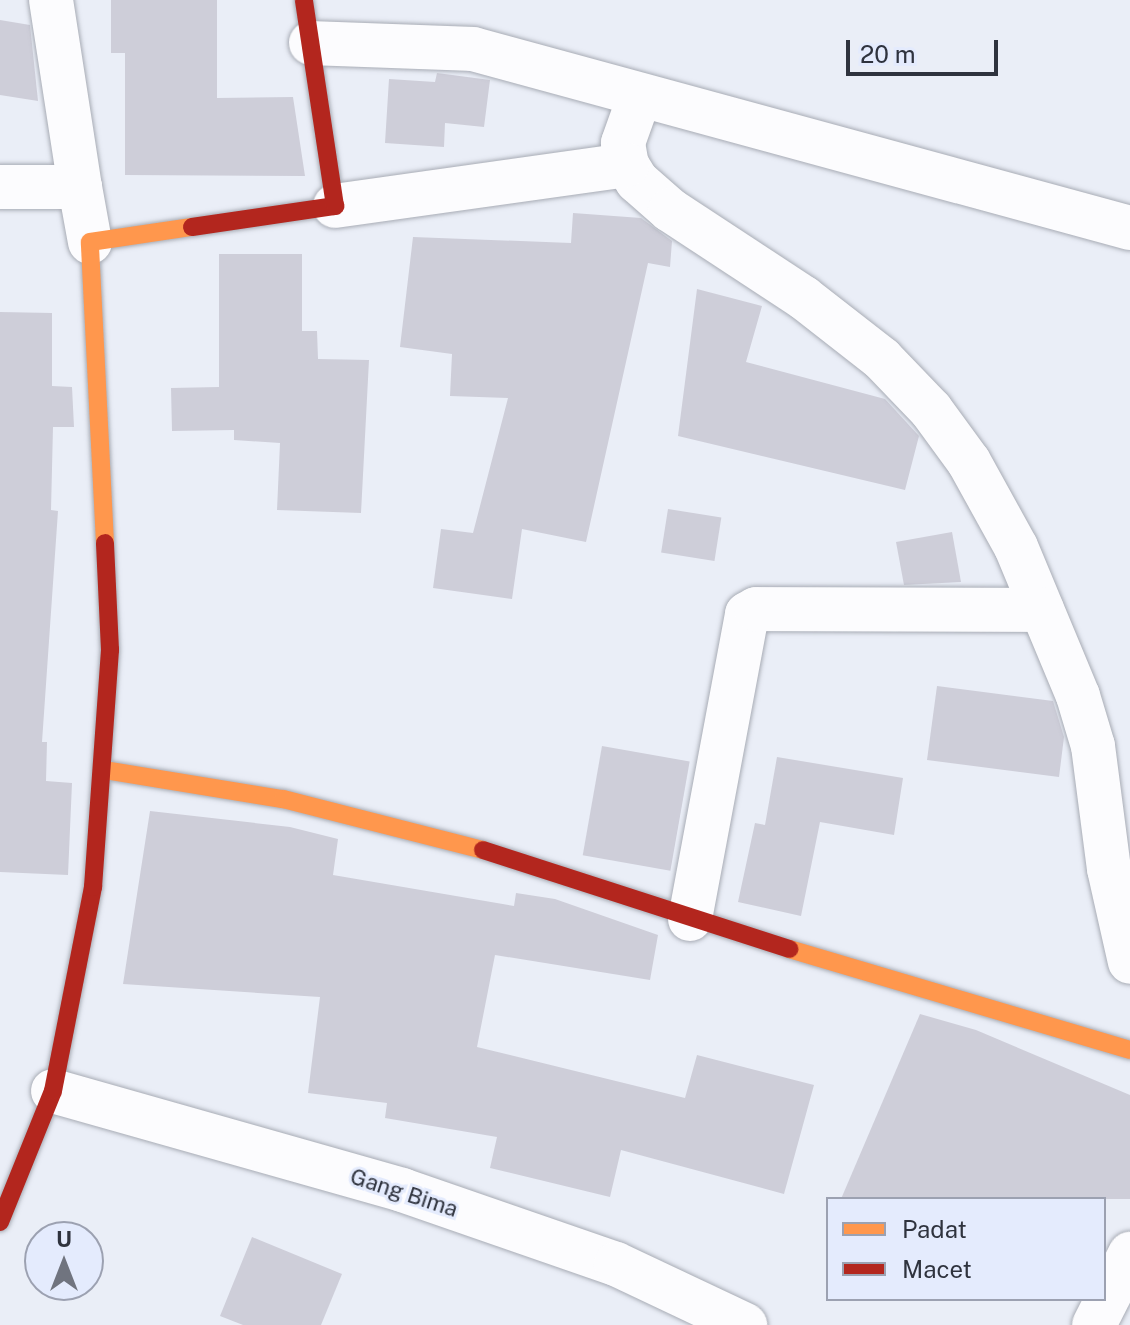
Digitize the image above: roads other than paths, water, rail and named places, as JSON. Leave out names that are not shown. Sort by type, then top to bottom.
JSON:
[{"type":"street","points":[[0,1222],[53,1091],[93,887],[105,770],[110,650],[90,242],[51,0]]},
{"type":"street","points":[[304,0],[335,206]]},
{"type":"street","points":[[311,43],[473,49],[639,98],[1130,228]]},
{"type":"street","points":[[639,98],[624,133],[627,165],[670,210],[804,298],[882,359],[931,410],[1003,523],[1042,610],[1093,746],[1109,869],[1130,962]]},
{"type":"street","points":[[90,242],[627,165]]},
{"type":"street","points":[[0,187],[80,187]]},
{"type":"street","points":[[690,919],[747,614],[756,609],[1042,610]]},
{"type":"street","points":[[105,770],[283,799],[516,859],[690,919],[1130,1050]]},
{"type":"street","name":"Gang Bima","points":[[53,1091],[402,1190],[616,1264],[745,1325]]},
{"type":"street","points":[[1094,1325],[1130,1254]]}]
